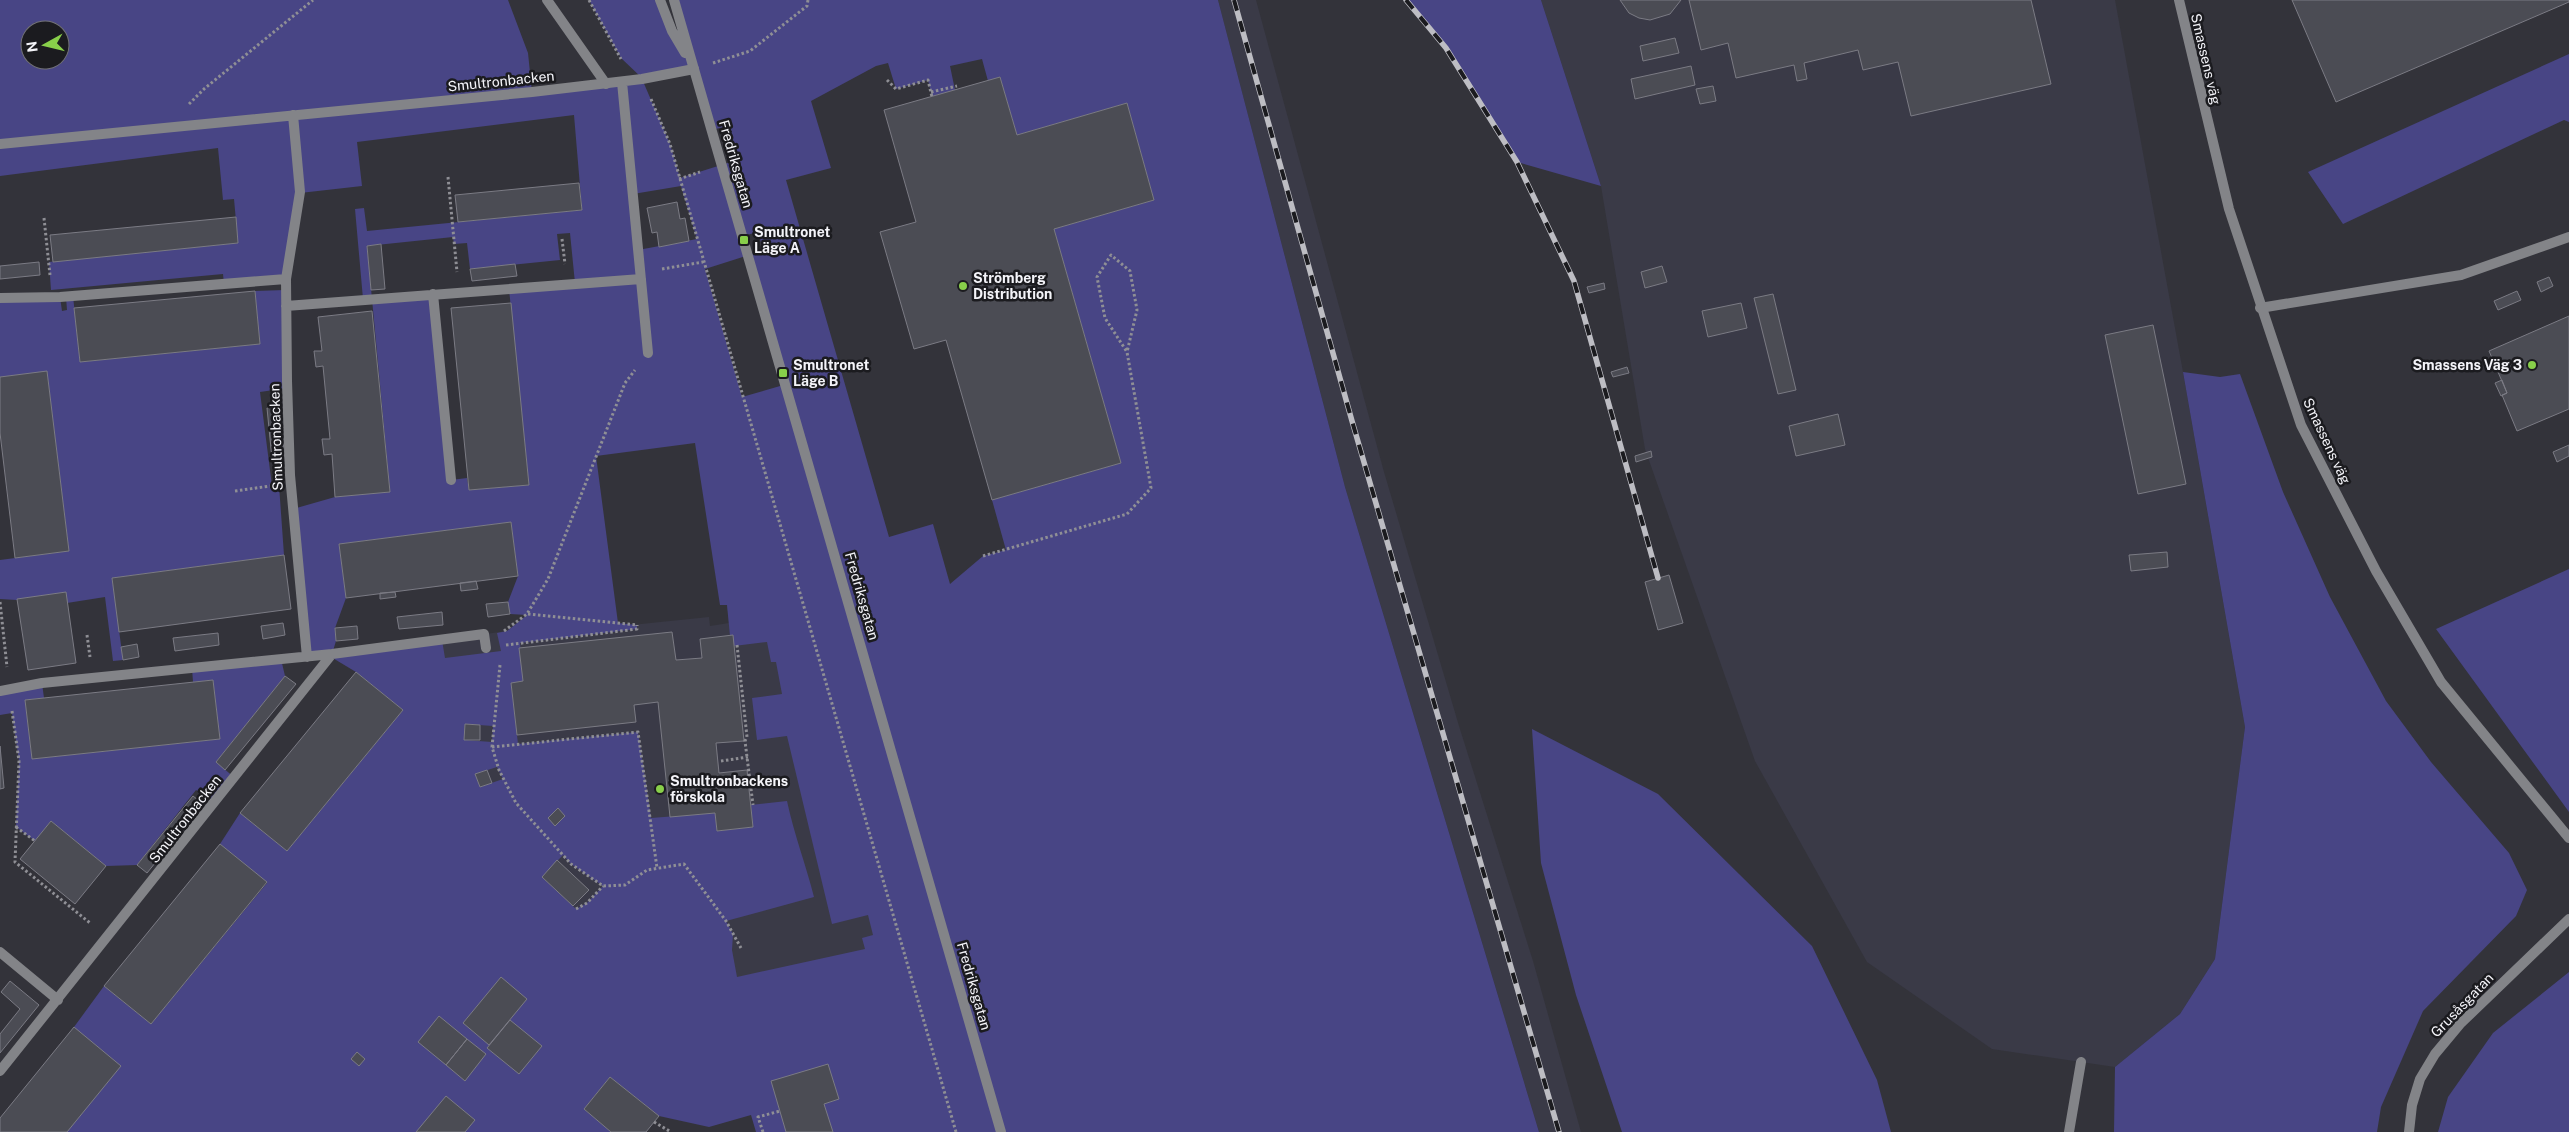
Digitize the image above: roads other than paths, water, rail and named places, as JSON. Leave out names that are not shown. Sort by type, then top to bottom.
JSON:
[{"type":"street","points":[[547,0],[606,84]]},
{"type":"street","name":"Fredriksgatan","points":[[660,0],[672,31],[694,69]]},
{"type":"street","name":"Fredriksgatan","points":[[674,0],[1001,1132]]},
{"type":"street","name":"Smassens väg","points":[[2179,0],[2229,209],[2260,308],[2301,424],[2376,572],[2441,682],[2569,838]]},
{"type":"street","name":"Smultronbacken","points":[[0,144],[606,84],[694,69]]},
{"type":"street","points":[[622,82],[648,353]]},
{"type":"street","name":"Smultronbacken","points":[[293,115],[300,192],[286,279],[286,306],[291,484],[307,657]]},
{"type":"street","points":[[2260,308],[2461,275],[2569,237]]},
{"type":"street","points":[[286,306],[641,276]]},
{"type":"street","points":[[0,298],[52,298],[286,279]]},
{"type":"street","points":[[433,294],[451,480]]},
{"type":"street","points":[[5,690],[42,683],[307,657],[484,634],[486,648]]},
{"type":"street","name":"Smultronbacken","points":[[0,1072],[332,654]]},
{"type":"street","name":"Grusåsgatan","points":[[2409,1132],[2412,1104],[2435,1054],[2460,1024],[2569,918]]},
{"type":"street","points":[[0,952],[58,1000]]},
{"type":"street","points":[[2069,1132],[2081,1062]]},
{"type":"railway","points":[[1234,0],[1352,421],[1559,1132]]},
{"type":"railway","points":[[1406,0],[1446,48],[1517,162],[1574,281],[1658,578]]},
{"type":"place","name":"Smultronet Läge A","points":[[744,240]]},
{"type":"place","name":"Strömberg Distribution","points":[[963,286]]},
{"type":"place","name":"Smassens Väg 3","points":[[2532,365]]},
{"type":"place","name":"Smultronet Läge B","points":[[783,373]]},
{"type":"place","name":"Smultronbackens förskola","points":[[660,789]]}]
